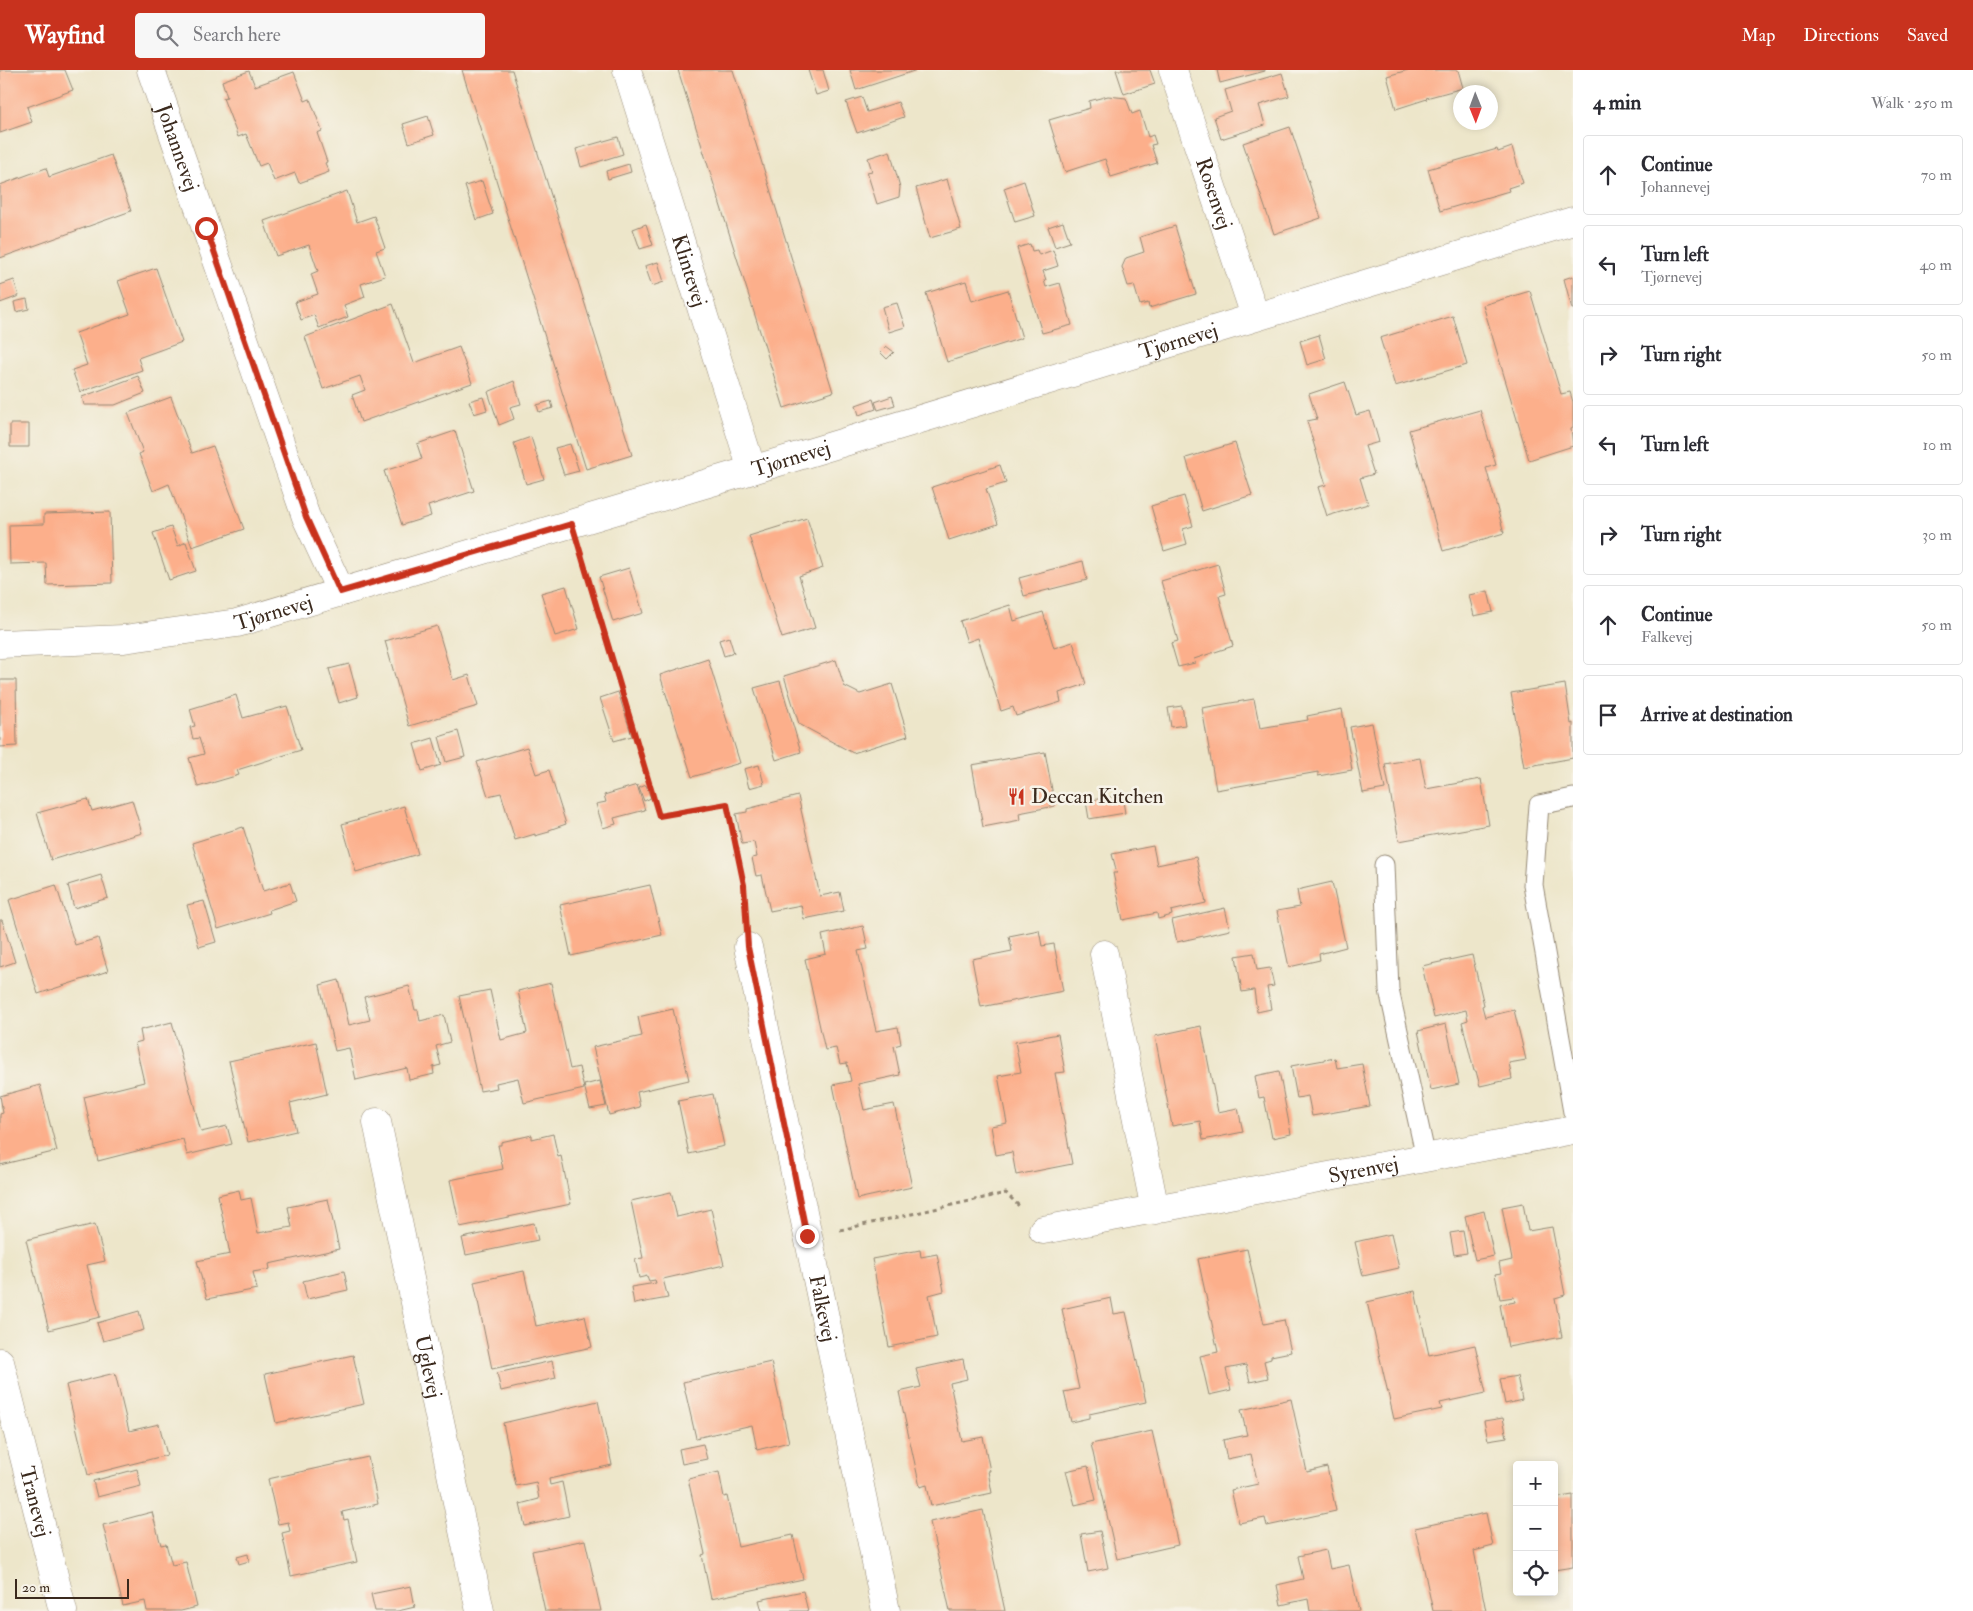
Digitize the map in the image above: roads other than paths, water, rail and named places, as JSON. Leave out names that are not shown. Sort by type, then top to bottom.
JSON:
[{"type":"street","name":"Johannevej","points":[[151,70],[306,517],[340,592]]},
{"type":"street","name":"Klintevej","points":[[627,70],[752,470]]},
{"type":"street","name":"Rosenvej","points":[[1174,70],[1255,316]]},
{"type":"street","name":"Tjørnevej","points":[[0,644],[124,639],[237,623],[752,470],[1573,221]]},
{"type":"street","name":"Falkevej","points":[[748,947],[886,1611]]},
{"type":"street","points":[[1104,954],[1155,1210]]},
{"type":"street","name":"Uglevej","points":[[377,1122],[480,1611]]},
{"type":"street","name":"Syrenvej","points":[[1043,1230],[1573,1130]]},
{"type":"street","name":"Tranevej","points":[[0,1362],[63,1611]]},
{"type":"lane","points":[[1573,798],[1539,805],[1533,885],[1573,1112]]},
{"type":"lane","points":[[1384,866],[1389,990],[1426,1158]]},
{"type":"place","name":"Deccan Kitchen","points":[[1017,796]]}]
